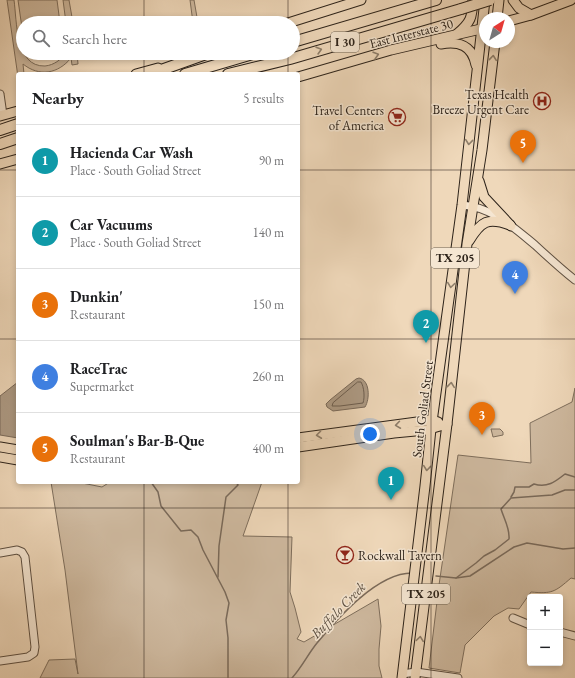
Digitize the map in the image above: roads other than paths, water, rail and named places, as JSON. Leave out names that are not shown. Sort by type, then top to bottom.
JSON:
[{"type":"highway","name":"I 30","points":[[300,40],[436,0]]},
{"type":"highway","name":"I 30","points":[[300,56],[490,0]]},
{"type":"highway","points":[[156,72],[190,60]]},
{"type":"highway","points":[[192,72],[232,60]]},
{"type":"highway","name":"I 30","points":[[236,72],[286,60]]},
{"type":"highway","points":[[0,130],[16,125]]},
{"type":"highway","points":[[0,144],[16,139]]},
{"type":"highway","points":[[0,148],[16,144]]},
{"type":"main road","points":[[300,19],[361,0]]},
{"type":"main road","points":[[454,36],[469,22],[472,14],[472,0]]},
{"type":"main road","name":"South Goliad Street","points":[[484,12],[485,0]]},
{"type":"main road","points":[[498,12],[500,0]]},
{"type":"main road","points":[[513,0],[519,8],[531,15]]},
{"type":"main road","points":[[515,19],[571,0]]},
{"type":"main road","name":"East Interstate 30","points":[[300,76],[391,50],[479,29]]},
{"type":"main road","points":[[418,44],[432,46],[452,42],[460,44],[471,52],[475,58],[477,67]]},
{"type":"main road","name":"South Goliad Street","points":[[402,676],[426,486],[432,424],[462,205],[480,48]]},
{"type":"main road","name":"South Goliad Street","points":[[414,676],[447,424],[467,244],[484,135],[494,48]]},
{"type":"main road","points":[[143,72],[186,60]]},
{"type":"main road","points":[[1,116],[16,112]]},
{"type":"main road","points":[[0,164],[16,160]]},
{"type":"main road","points":[[478,176],[484,198],[511,226]]},
{"type":"main road","points":[[467,244],[476,230],[488,221],[495,220],[511,226]]},
{"type":"main road","points":[[447,310],[453,314],[448,362],[453,367]]},
{"type":"main road","points":[[301,442],[432,424],[447,424]]},
{"type":"main road","points":[[0,447],[16,450]]},
{"type":"main road","points":[[0,457],[16,460]]},
{"type":"street","points":[[0,94],[1,116]]},
{"type":"street","points":[[462,205],[473,206],[492,213],[511,226],[575,280]]},
{"type":"street","points":[[0,552],[17,550],[22,552],[25,557],[35,647],[34,653],[28,657],[0,661]]},
{"type":"street","points":[[513,618],[527,624]]},
{"type":"street","points":[[563,633],[575,636]]},
{"type":"street","points":[[402,676],[458,678]]},
{"type":"water","points":[[359,378],[363,379],[368,390],[368,399],[365,407],[333,411],[327,407],[326,404],[330,400]]},
{"type":"water","points":[[16,384],[16,438],[0,435],[0,396]]},
{"type":"waterway","points":[[511,497],[515,487],[529,487],[534,484],[547,485],[565,474],[575,477]]},
{"type":"waterway","points":[[152,484],[158,492],[161,506],[181,531],[191,530],[198,537],[203,550],[225,592],[229,603],[226,620],[228,638],[228,678]]},
{"type":"waterway","points":[[218,577],[219,546],[226,497],[237,484]]},
{"type":"waterway","points":[[456,578],[509,539],[508,527],[501,509],[511,498],[552,495],[565,490],[575,490]]},
{"type":"waterway","name":"Buffalo Creek","points":[[436,576],[456,578],[470,576],[514,547],[527,543],[563,549],[575,548]]},
{"type":"waterway","name":"Buffalo Creek","points":[[292,678],[317,643],[359,599],[385,580],[399,575],[412,573]]},
{"type":"place","name":"Texas Health Breeze Urgent Care","points":[[542,101]]},
{"type":"place","name":"Travel Centers of America","points":[[397,117]]},
{"type":"place","name":"Soulman's Bar-B-Que","points":[[523,163]]},
{"type":"place","name":"RaceTrac","points":[[515,294]]},
{"type":"place","name":"Car Vacuums","points":[[426,343]]},
{"type":"place","name":"Dunkin'","points":[[482,435]]},
{"type":"place","name":"Hacienda Car Wash","points":[[391,500]]},
{"type":"place","name":"Rockwall Tavern","points":[[345,555]]}]
